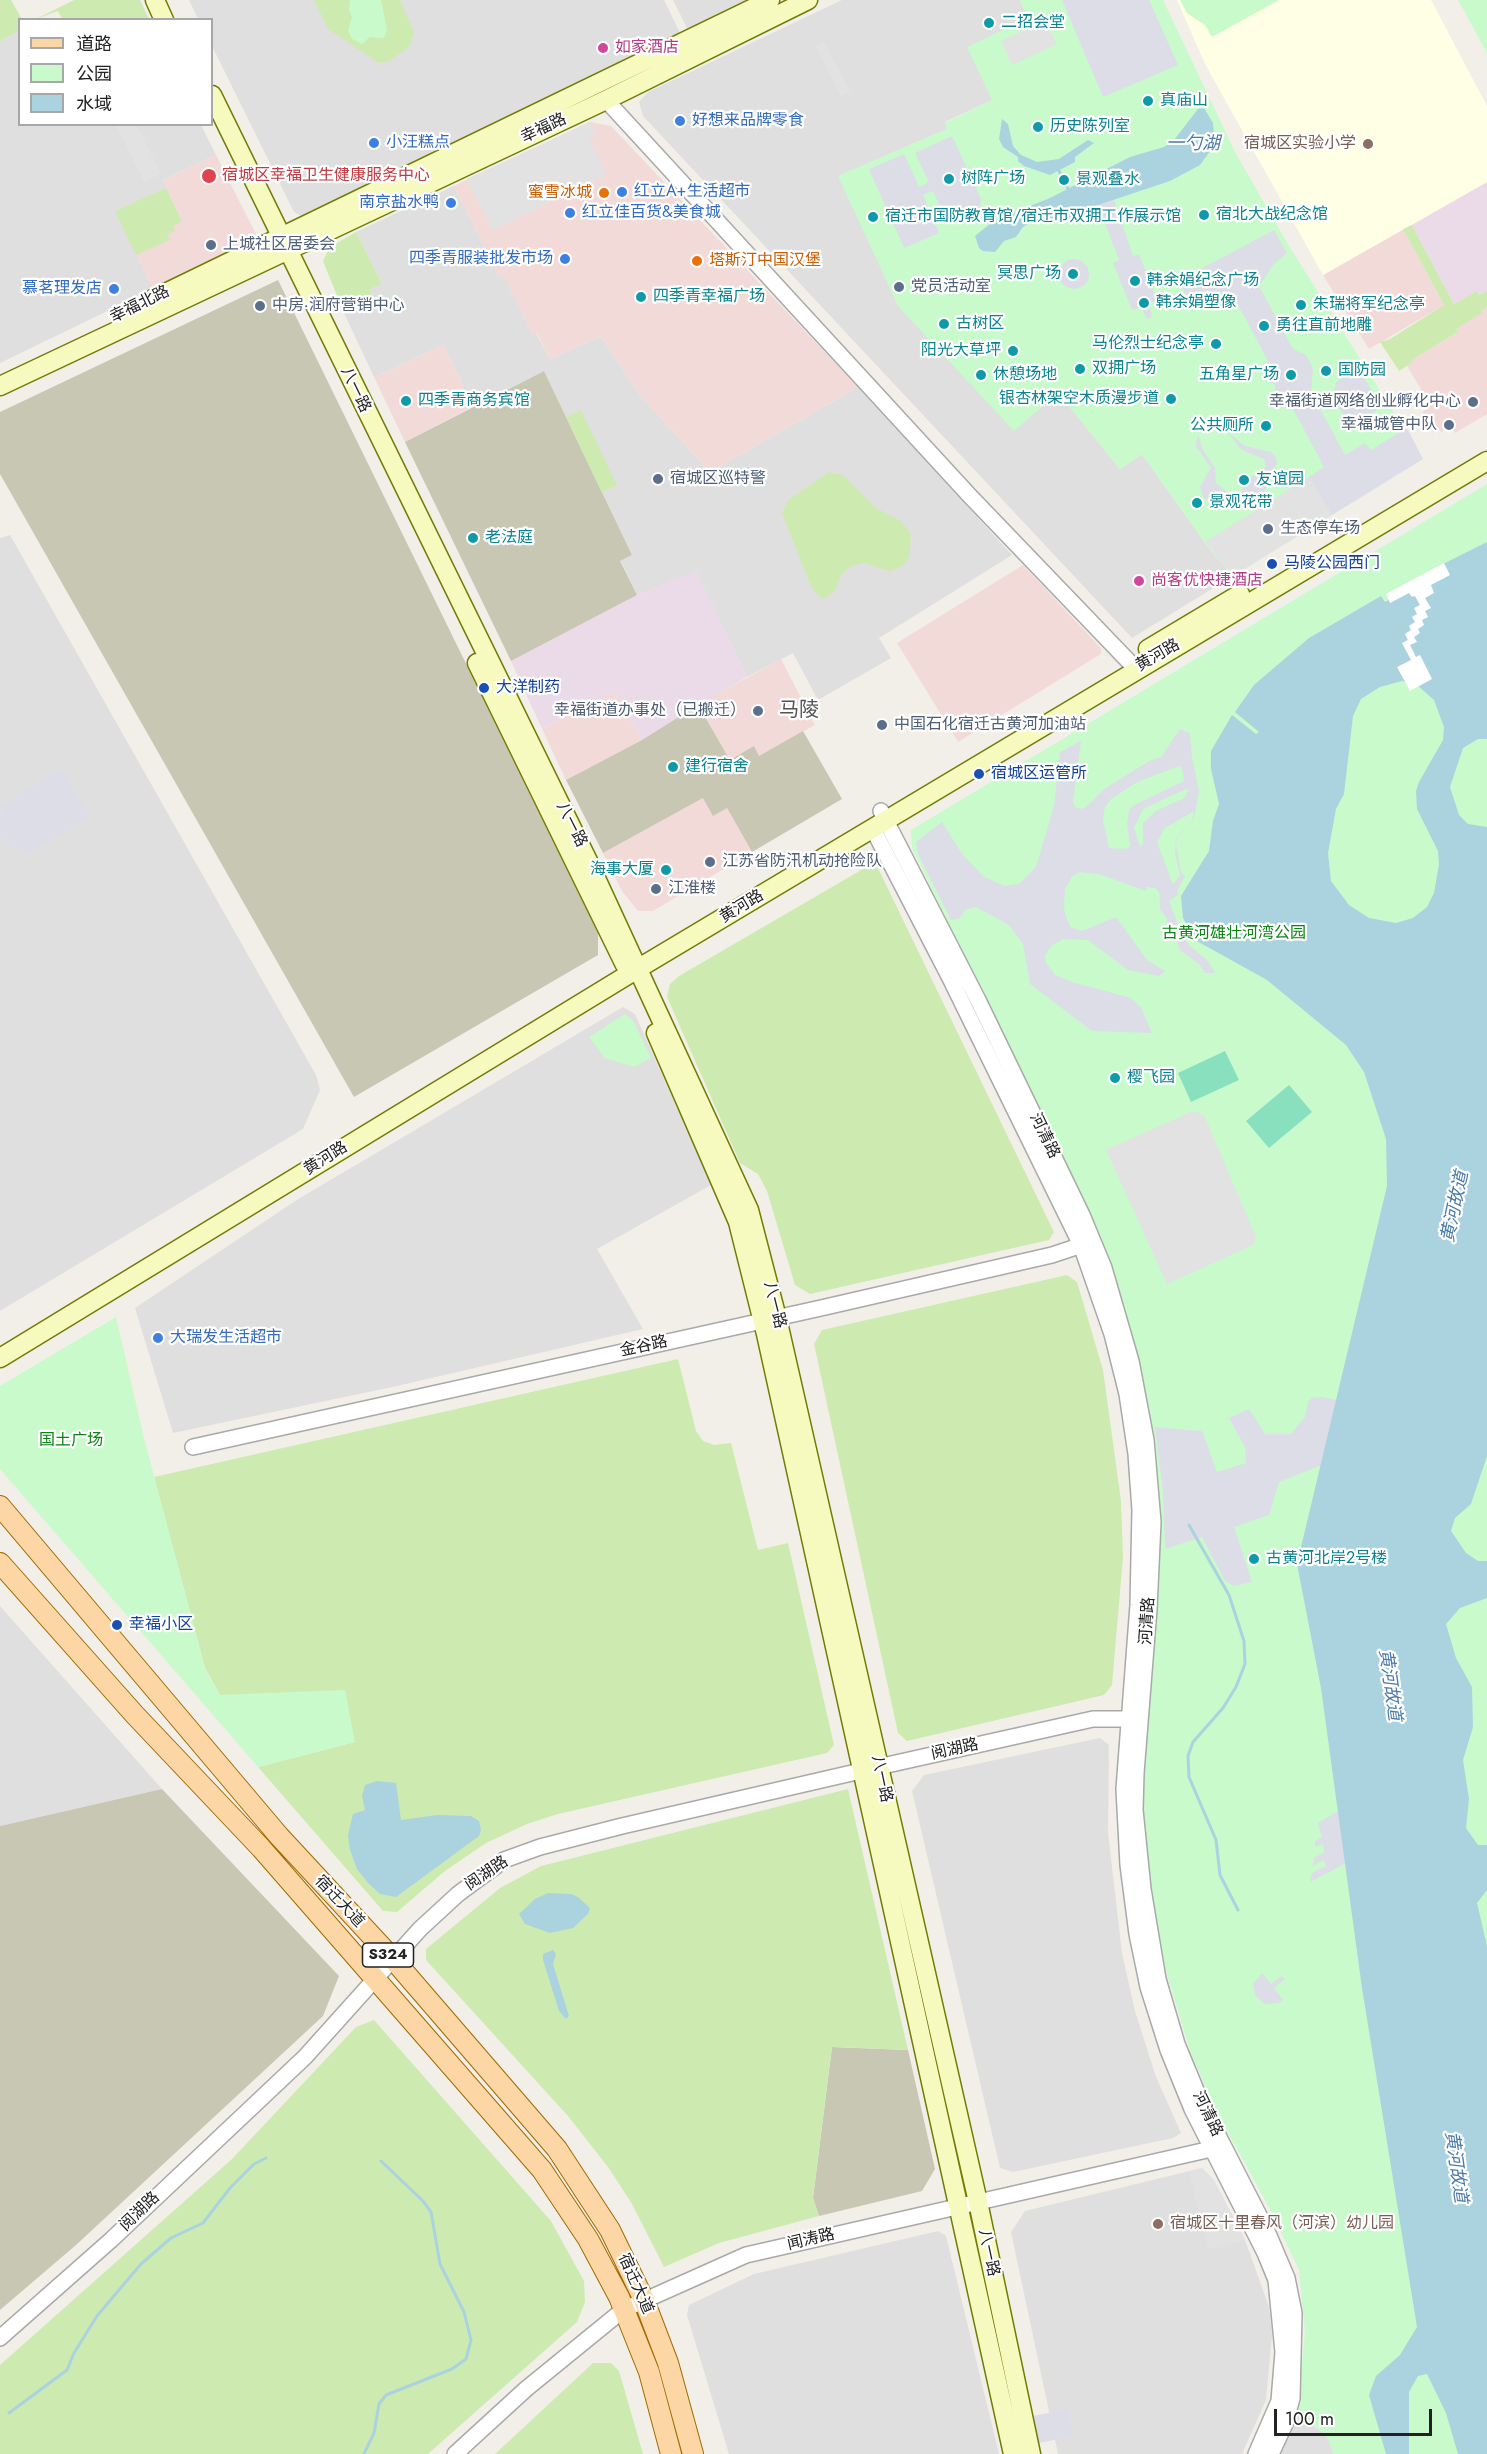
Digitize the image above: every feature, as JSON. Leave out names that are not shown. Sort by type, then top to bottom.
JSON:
[{"type":"main road","points":[[155,0],[163,18]]},
{"type":"main road","points":[[165,0],[174,18]]},
{"type":"main road","name":"幸福路","points":[[279,245],[770,0]]},
{"type":"main road","name":"幸福路","points":[[279,245],[606,100],[808,0]]},
{"type":"main road","points":[[213,98],[279,245]]},
{"type":"main road","points":[[213,119],[279,245]]},
{"type":"main road","name":"幸福北路","points":[[0,373],[279,245]]},
{"type":"main road","name":"幸福北路","points":[[0,386],[279,245]]},
{"type":"main road","name":"八一路","points":[[279,245],[632,966],[726,1188],[738,1222],[770,1319],[870,1769],[1013,2454]]},
{"type":"main road","name":"黄河路","points":[[0,1345],[880,820],[1487,449]]},
{"type":"main road","name":"黄河路","points":[[1132,665],[1487,461]]},
{"type":"main road","name":"黄河路","points":[[0,1358],[632,966]]},
{"type":"main road","name":"宿迁大道","points":[[0,1506],[279,1836],[393,1959],[557,2149],[610,2230],[644,2300],[668,2363],[693,2454]]},
{"type":"main road","name":"宿迁大道","points":[[0,1563],[376,1979],[542,2170],[588,2239],[619,2297],[649,2373],[671,2454]]},
{"type":"main road","name":"八一路","points":[[870,1769],[978,2202],[1031,2454]]},
{"type":"street","points":[[606,100],[969,495],[1132,665]]},
{"type":"street","name":"河清路","points":[[880,820],[965,1008],[1087,1243],[1112,1334],[1126,1394],[1136,1454],[1140,1555],[1134,1719],[1124,1824],[1137,1934],[1148,1987],[1178,2080],[1282,2264],[1293,2313],[1292,2398],[1285,2424],[1271,2454]]},
{"type":"street","name":"金谷路","points":[[193,1447],[1052,1255],[1087,1243]]},
{"type":"street","name":"阅湖路","points":[[0,2338],[111,2240],[304,2057],[420,1929],[486,1871],[520,1853],[622,1826],[1093,1719],[1134,1719]]},
{"type":"street","name":"河清路","points":[[1217,2148],[1265,2253],[1279,2298],[1283,2352],[1279,2401],[1256,2454]]},
{"type":"street","name":"闻涛路","points":[[455,2454],[526,2389],[623,2310],[746,2255],[1217,2148]]},
{"type":"shaded area","points":[[189,0],[664,0],[683,39],[303,217],[294,212],[213,48],[213,18],[198,18]]},
{"type":"shaded area","points":[[673,0],[759,0],[690,34]]},
{"type":"shaded area","points":[[842,0],[1020,0],[1028,18],[992,100],[945,122],[947,129],[839,176],[1013,430],[1046,403],[1056,399],[1069,406],[1120,469],[1142,454],[1208,547],[1233,576],[1132,638],[643,116],[639,102],[648,92]]},
{"type":"shaded area","points":[[1062,0],[1149,0],[1178,65],[1103,97]]},
{"type":"shaded area","name":"宿城区实验小学","points":[[1177,0],[1431,0],[1487,106],[1487,182],[1323,275],[1205,64]]},
{"type":"shaded area","points":[[1045,20],[1057,44],[1012,65],[1001,41]]},
{"type":"shaded area","points":[[18,32],[18,126],[202,126],[216,155],[163,180],[182,221],[153,289],[0,363],[0,41]]},
{"type":"shaded area","points":[[824,42],[850,91],[841,96],[816,46]]},
{"type":"shaded area","name":"四季青幸福广场","points":[[590,122],[611,126],[858,387],[710,472],[640,395],[601,336],[550,359],[537,333],[532,335],[503,274],[498,276],[454,186]]},
{"type":"shaded area","points":[[590,122],[597,134],[589,138],[607,175],[492,230],[467,179]]},
{"type":"shaded area","points":[[116,126],[137,126],[161,174],[144,182]]},
{"type":"shaded area","points":[[952,136],[981,199],[980,208],[956,219],[945,218],[933,191],[923,195],[939,233],[904,248],[869,169],[904,154],[919,187],[929,182],[915,153]]},
{"type":"shaded area","points":[[216,155],[257,236],[253,243],[153,289],[136,255],[169,240],[167,234],[173,226],[182,221],[163,180]]},
{"type":"shaded area","points":[[1487,182],[1487,291],[1479,295],[1476,292],[1454,304],[1412,225]]},
{"type":"shaded area","points":[[454,186],[498,275],[503,273],[532,334],[536,333],[550,359],[601,336],[640,395],[710,472],[858,387],[1012,555],[879,638],[891,658],[818,700],[793,653],[747,677],[696,572],[637,595],[620,560],[632,555],[544,371],[472,407],[444,345],[374,377],[344,313],[373,299],[369,289],[382,284],[356,232]]},
{"type":"shaded area","points":[[1114,200],[1133,256],[1139,254],[1157,300],[1149,304],[1152,317],[1147,319],[1141,307],[1132,310],[1113,263],[1119,260],[1098,205]]},
{"type":"shaded area","points":[[1403,229],[1444,305],[1369,349],[1323,275]]},
{"type":"shaded area","points":[[1274,230],[1287,253],[1274,264],[1259,286],[1293,349],[1306,355],[1313,368],[1311,392],[1345,455],[1365,443],[1371,450],[1407,428],[1423,459],[1332,515],[1309,477],[1324,467],[1290,403],[1276,397],[1275,385],[1265,375],[1268,361],[1235,299],[1205,298],[1192,304],[1178,281]]},
{"type":"shaded area","points":[[1074,259],[1085,263],[1089,274],[1085,285],[1074,289],[1063,285],[1059,274],[1063,263]]},
{"type":"shaded area","points":[[278,280],[598,933],[598,955],[354,1097],[0,474],[0,412]]},
{"type":"shaded area","points":[[1487,307],[1487,414],[1455,433],[1451,426],[1441,432],[1439,429],[1433,432],[1422,412],[1426,409],[1423,404],[1428,401],[1407,366],[1413,362],[1412,360],[1457,333],[1456,329]]},
{"type":"shaded area","points":[[444,345],[472,407],[405,442],[374,377]]},
{"type":"shaded area","points":[[544,371],[632,555],[620,561],[637,595],[511,661],[405,442]]},
{"type":"shaded area","points":[[1351,373],[1364,378],[1375,396],[1377,410],[1358,422],[1343,415],[1333,396],[1336,382]]},
{"type":"shaded area","points":[[1227,432],[1245,446],[1271,452],[1276,457],[1277,463],[1265,485],[1266,498],[1258,506],[1238,501],[1221,507],[1208,502],[1203,497],[1200,487],[1211,468],[1196,446],[1198,435],[1203,450],[1215,468],[1216,483],[1230,494],[1240,493],[1250,478],[1266,467],[1264,459],[1242,450]]},
{"type":"shaded area","name":"生态停车场","points":[[1309,477],[1332,515],[1233,576],[1205,542]]},
{"type":"shaded area","points":[[10,535],[316,1075],[320,1090],[303,1129],[0,1311],[0,538]]},
{"type":"shaded area","points":[[1023,565],[1101,648],[1101,654],[958,742],[897,643]]},
{"type":"shaded area","points":[[696,571],[747,677],[642,740],[615,691],[542,729],[511,661],[637,595]]},
{"type":"shaded area","points":[[781,659],[815,725],[759,756],[730,760],[698,705]]},
{"type":"shaded area","points":[[615,691],[642,740],[566,780],[542,729]]},
{"type":"shaded area","points":[[698,705],[730,760],[754,746],[759,756],[803,731],[842,799],[752,852],[727,808],[713,816],[703,798],[603,853],[566,780],[642,740]]},
{"type":"shaded area","points":[[1180,729],[1190,733],[1199,791],[1194,819],[1187,826],[1193,819],[1194,811],[1165,828],[1157,842],[1173,885],[1180,875],[1175,853],[1176,839],[1178,837],[1176,842],[1181,873],[1185,876],[1177,891],[1178,895],[1169,901],[1182,935],[1190,946],[1208,961],[1215,973],[1205,973],[1200,965],[1180,950],[1177,940],[1168,927],[1167,919],[1160,909],[1159,892],[1155,888],[1146,887],[1146,891],[1099,874],[1080,872],[1072,876],[1065,889],[1064,911],[1070,927],[1082,931],[1116,917],[1147,960],[1165,971],[1159,976],[1128,970],[1088,940],[1063,939],[1051,946],[1045,956],[1046,963],[1055,975],[1131,998],[1141,1008],[1152,1033],[1092,1031],[1030,984],[1023,944],[1009,925],[976,907],[965,910],[959,919],[951,920],[918,854],[916,842],[942,822],[962,854],[983,876],[1004,886],[1019,884],[1035,868],[1038,860],[1054,806],[1060,752],[1081,741],[1073,802],[1075,807],[1081,809],[1104,789],[1149,761],[1161,757]],"holes":[[[1179,766],[1182,768],[1184,781],[1134,805],[1129,810],[1127,824],[1130,846],[1126,849],[1109,848],[1103,820],[1105,807],[1111,799],[1137,782]],[[1186,789],[1189,790],[1184,798],[1156,811],[1143,823],[1143,844],[1140,846],[1134,828],[1143,809]]]},
{"type":"shaded area","points":[[61,769],[90,817],[28,854],[25,848],[14,848],[6,843],[0,835],[0,816],[3,811],[0,806]]},
{"type":"shaded area","points":[[703,798],[727,808],[752,852],[653,911],[638,911],[622,891],[603,853]]},
{"type":"shaded area","points":[[623,1007],[635,1014],[711,1185],[597,1249],[643,1329],[397,1386],[173,1433],[135,1308],[295,1201]]},
{"type":"shaded area","points":[[1193,1111],[1204,1115],[1256,1237],[1253,1245],[1167,1284],[1106,1150]]},
{"type":"shaded area","points":[[1312,1398],[1337,1400],[1322,1465],[1279,1482],[1269,1515],[1234,1527],[1252,1582],[1234,1586],[1225,1581],[1202,1537],[1165,1549],[1163,1492],[1155,1427],[1202,1431],[1217,1472],[1246,1463],[1245,1447],[1229,1418],[1249,1409],[1265,1434],[1291,1434],[1305,1417],[1308,1402]]},
{"type":"shaded area","points":[[0,1606],[162,1789],[0,1826]]},
{"type":"shaded area","points":[[1100,1738],[1109,1745],[1108,1833],[1122,1953],[1135,2011],[1156,2077],[1181,2133],[1173,2138],[1013,2172],[1000,2168],[912,1791],[924,1775]]},
{"type":"shaded area","points":[[162,1789],[339,1976],[323,2016],[76,2245],[0,2310],[0,1826]]},
{"type":"shaded area","points":[[1342,1809],[1350,1861],[1310,1882],[1312,1873],[1326,1866],[1324,1860],[1313,1866],[1314,1858],[1324,1852],[1323,1844],[1315,1847],[1315,1841],[1322,1837],[1318,1823]]},
{"type":"shaded area","points":[[1262,1973],[1271,1984],[1282,1976],[1285,1979],[1274,1988],[1283,2000],[1278,2003],[1265,2004],[1255,1995],[1253,1984]]},
{"type":"shaded area","points":[[832,2047],[908,2050],[935,2169],[922,2191],[819,2216],[813,2198]]},
{"type":"shaded area","points":[[1202,2168],[1214,2180],[1245,2240],[1269,2307],[1272,2335],[1266,2400],[1242,2454],[1058,2454],[1011,2232],[1025,2211]]},
{"type":"shaded area","points":[[1202,2168],[1214,2180],[1245,2240],[1208,2249],[1189,2171]]},
{"type":"shaded area","points":[[938,2231],[946,2236],[999,2454],[729,2454],[687,2315],[689,2305],[754,2274]]},
{"type":"shaded area","points":[[1068,2409],[1074,2436],[1029,2445],[1023,2418]]},
{"type":"shaded area","points":[[1297,2415],[1326,2434],[1334,2454],[1278,2454]]},
{"type":"green space","points":[[0,0],[11,0],[21,18],[18,18],[18,32],[0,41]]},
{"type":"green space","points":[[74,0],[140,0],[149,18],[62,18],[58,11],[38,18]]},
{"type":"green space","points":[[314,0],[400,0],[414,32],[409,47],[388,62],[379,63],[328,29]]},
{"type":"green space","points":[[350,0],[381,0],[387,30],[384,38],[370,37],[362,44],[352,39],[348,31],[352,17],[349,10]]},
{"type":"green space","points":[[1020,0],[1163,0],[1235,152],[1289,246],[1423,459],[1233,576],[1208,547],[1142,454],[1120,469],[1069,406],[1056,399],[1046,403],[1014,431],[898,306],[838,176],[947,129],[945,123],[992,100],[967,47],[1028,18]]},
{"type":"green space","points":[[1180,0],[1279,0],[1212,37],[1205,25],[1187,13]]},
{"type":"green space","points":[[1458,0],[1487,0],[1487,53]]},
{"type":"green space","points":[[166,188],[182,221],[173,226],[175,231],[167,234],[170,240],[136,255],[115,211]]},
{"type":"green space","points":[[1412,225],[1454,304],[1477,291],[1479,295],[1487,291],[1487,307],[1481,311],[1482,313],[1456,329],[1458,332],[1412,360],[1413,362],[1399,371],[1380,342],[1390,339],[1444,305],[1403,229]]},
{"type":"green space","points":[[356,232],[382,284],[370,289],[374,299],[344,313],[323,261],[330,247]]},
{"type":"green space","points":[[581,410],[617,485],[602,493],[566,417]]},
{"type":"green space","points":[[829,472],[843,475],[876,508],[901,521],[911,534],[907,562],[899,568],[889,571],[863,563],[850,567],[842,574],[835,591],[823,599],[818,596],[810,584],[782,513],[788,500]]},
{"type":"green space","name":"古黄河雄壮河湾公园","points":[[1487,484],[1487,2454],[1334,2454],[1326,2434],[1297,2415],[1305,2332],[1299,2270],[1272,2213],[1220,2118],[1191,2054],[1162,1958],[1143,1866],[1142,1760],[1157,1580],[1158,1483],[1134,1343],[1098,1231],[912,848],[911,830]]},
{"type":"green space","points":[[875,862],[1054,1232],[1049,1240],[810,1294],[795,1285],[767,1191],[758,1174],[740,1163],[667,997],[670,984],[679,976]]},
{"type":"green space","points":[[625,1014],[634,1022],[651,1058],[634,1067],[605,1058],[589,1037]]},
{"type":"green space","points":[[1225,1051],[1239,1080],[1191,1102],[1178,1073]]},
{"type":"green space","points":[[1289,1085],[1312,1112],[1269,1148],[1246,1121]]},
{"type":"green space","points":[[1067,1275],[1077,1282],[1103,1370],[1121,1501],[1123,1557],[1112,1685],[1104,1695],[907,1741],[898,1733],[814,1344],[822,1330]]},
{"type":"green space","name":"国土广场","points":[[116,1317],[144,1438],[205,1669],[220,1695],[345,1690],[355,1742],[258,1767],[0,1469],[0,1386]]},
{"type":"green space","points":[[678,1359],[696,1431],[703,1441],[714,1445],[731,1443],[758,1550],[788,1543],[834,1745],[827,1753],[558,1814],[527,1824],[486,1843],[445,1871],[397,1912],[383,1911],[258,1767],[355,1742],[242,1696],[220,1695],[205,1668],[154,1477]]},
{"type":"green space","points":[[848,1789],[908,2050],[832,2047],[813,2198],[819,2216],[719,2243],[664,2267],[632,2204],[608,2167],[568,2116],[426,1960],[426,1949],[500,1888],[541,1866]]},
{"type":"green space","points":[[374,2020],[551,2221],[584,2281],[585,2302],[577,2322],[428,2454],[0,2454],[0,2365],[232,2159],[356,2027]]},
{"type":"green space","points":[[593,2363],[611,2363],[619,2371],[643,2454],[495,2454]]},
{"type":"water","name":"一勺湖","points":[[1204,108],[1213,123],[1214,136],[1213,147],[1200,165],[1170,181],[1098,205],[1067,220],[1037,219],[1023,227],[1016,237],[1004,241],[995,252],[983,251],[979,248],[975,236],[995,220],[1050,198],[1130,157],[1164,147],[1174,140],[1198,109]]},
{"type":"water","points":[[1002,119],[1008,124],[1013,146],[1021,155],[1037,162],[1059,159],[1088,140],[1094,143],[1075,157],[1075,162],[1050,175],[1024,166],[1018,161],[1018,157],[1003,147],[999,139]]},
{"type":"water","name":"黄河故道","points":[[1487,542],[1487,739],[1478,739],[1463,748],[1450,787],[1459,815],[1468,824],[1487,827],[1487,1456],[1471,1504],[1455,1518],[1451,1531],[1466,1553],[1478,1561],[1487,1561],[1487,1598],[1460,1608],[1446,1624],[1456,1658],[1472,1687],[1473,1727],[1463,1760],[1469,1799],[1466,1828],[1478,1845],[1487,1845],[1487,1890],[1477,1903],[1487,1946],[1487,2454],[1458,2454],[1446,2413],[1427,2374],[1418,2376],[1409,2392],[1409,2454],[1386,2454],[1369,2395],[1376,2376],[1400,2355],[1417,2327],[1362,1988],[1321,1688],[1297,1564],[1387,1186],[1386,1139],[1364,1072],[1346,1045],[1267,980],[1195,940],[1183,918],[1181,896],[1209,851],[1213,821],[1219,804],[1211,769],[1211,751],[1232,715],[1256,734],[1259,732],[1235,712],[1254,685],[1309,638],[1381,596],[1385,602],[1440,572],[1437,567]],"holes":[[[1402,681],[1417,685],[1434,700],[1444,727],[1443,740],[1416,791],[1417,809],[1438,851],[1439,864],[1434,893],[1427,907],[1413,918],[1396,923],[1369,918],[1349,905],[1331,881],[1328,853],[1336,809],[1344,794],[1353,716],[1361,699],[1380,687]]]},
{"type":"water","points":[[377,1781],[396,1783],[401,1820],[437,1815],[471,1816],[479,1821],[481,1830],[479,1836],[396,1897],[380,1894],[368,1883],[357,1869],[350,1850],[348,1835],[353,1814],[365,1810],[362,1796],[365,1785]]},
{"type":"water","points":[[548,1893],[571,1894],[578,1897],[590,1908],[588,1914],[573,1928],[550,1933],[525,1924],[519,1914],[535,1899]]},
{"type":"water","points":[[553,1950],[556,1954],[553,1964],[569,2016],[566,2019],[559,2011],[543,1960],[543,1954]]},
{"type":"pier","points":[[1444,563],[1450,575],[1431,585],[1434,593],[1425,598],[1431,608],[1425,611],[1428,617],[1422,620],[1424,625],[1418,629],[1420,633],[1414,637],[1417,642],[1410,645],[1416,657],[1420,655],[1432,679],[1410,691],[1397,667],[1411,660],[1402,643],[1408,640],[1405,634],[1411,630],[1409,626],[1415,622],[1412,617],[1417,614],[1414,608],[1420,605],[1415,596],[1412,597],[1409,593],[1390,603],[1386,594]]},
{"type":"waterway","points":[[1059,171],[1068,189]]},
{"type":"waterway","points":[[1189,1525],[1229,1595],[1244,1641],[1245,1664],[1236,1687],[1223,1708],[1193,1742],[1188,1756],[1189,1777],[1216,1840],[1220,1875],[1238,1910]]},
{"type":"waterway","points":[[9,2413],[67,2370],[74,2353],[97,2316],[141,2264],[171,2238],[203,2223],[230,2188],[254,2164],[266,2158]]},
{"type":"waterway","points":[[364,2454],[374,2433],[379,2404],[386,2395],[452,2369],[466,2359],[471,2340],[464,2312],[440,2264],[431,2212],[423,2201],[381,2161]]},
{"type":"place","name":"二招会堂","points":[[989,23]]},
{"type":"place","name":"如家酒店","points":[[603,48]]},
{"type":"place","name":"真庙山","points":[[1148,101]]},
{"type":"place","name":"好想来品牌零食","points":[[680,121]]},
{"type":"place","name":"历史陈列室","points":[[1038,127]]},
{"type":"place","name":"小汪糕点","points":[[374,143]]},
{"type":"place","name":"宿城区实验小学","points":[[1368,144]]},
{"type":"place","name":"宿城区幸福卫生健康服务中心","points":[[209,176]]},
{"type":"place","name":"树阵广场","points":[[949,179]]},
{"type":"place","name":"景观叠水","points":[[1064,180]]},
{"type":"place","name":"红立A+生活超市","points":[[622,192]]},
{"type":"place","name":"蜜雪冰城","points":[[604,193]]},
{"type":"place","name":"南京盐水鸭","points":[[451,203]]},
{"type":"place","name":"红立佳百货&美食城","points":[[570,213]]},
{"type":"place","name":"宿北大战纪念馆","points":[[1204,215]]},
{"type":"place","name":"宿迁市国防教育馆/宿迁市双拥工作展示馆","points":[[873,217]]},
{"type":"place","name":"上城社区居委会","points":[[211,245]]},
{"type":"place","name":"四季青服装批发市场","points":[[565,259]]},
{"type":"place","name":"塔斯汀中国汉堡","points":[[697,261]]},
{"type":"place","name":"冥思广场","points":[[1073,274]]},
{"type":"place","name":"韩余娟纪念广场","points":[[1135,281]]},
{"type":"place","name":"党员活动室","points":[[899,287]]},
{"type":"place","name":"慕茗理发店","points":[[114,289]]},
{"type":"place","name":"四季青幸福广场","points":[[641,297]]},
{"type":"place","name":"韩余娟塑像","points":[[1144,303]]},
{"type":"place","name":"朱瑞将军纪念亭","points":[[1301,305]]},
{"type":"place","name":"中房·润府营销中心","points":[[260,306]]},
{"type":"place","name":"古树区","points":[[944,324]]},
{"type":"place","name":"勇往直前地雕","points":[[1264,326]]},
{"type":"place","name":"马伦烈士纪念亭","points":[[1216,344]]},
{"type":"place","name":"阳光大草坪","points":[[1013,351]]},
{"type":"place","name":"双拥广场","points":[[1080,369]]},
{"type":"place","name":"国防园","points":[[1326,371]]},
{"type":"place","name":"休憩场地","points":[[981,375]]},
{"type":"place","name":"五角星广场","points":[[1291,375]]},
{"type":"place","name":"银杏林架空木质漫步道","points":[[1171,399]]},
{"type":"place","name":"四季青商务宾馆","points":[[406,401]]},
{"type":"place","name":"幸福街道网络创业孵化中心","points":[[1473,402]]},
{"type":"place","name":"幸福城管中队","points":[[1449,425]]},
{"type":"place","name":"公共厕所","points":[[1266,426]]},
{"type":"place","name":"宿城区巡特警","points":[[658,479]]},
{"type":"place","name":"友谊园","points":[[1244,480]]},
{"type":"place","name":"景观花带","points":[[1197,503]]},
{"type":"place","name":"生态停车场","points":[[1268,529]]},
{"type":"place","name":"老法庭","points":[[473,538]]},
{"type":"place","name":"马陵公园西门","points":[[1272,564]]},
{"type":"place","name":"尚客优快捷酒店","points":[[1139,581]]},
{"type":"place","name":"大洋制药","points":[[484,688]]},
{"type":"place","name":"幸福街道办事处（已搬迁）","points":[[758,711]]},
{"type":"place","name":"中国石化宿迁古黄河加油站","points":[[882,725]]},
{"type":"place","name":"建行宿舍","points":[[673,767]]},
{"type":"place","name":"宿城区运管所","points":[[979,774]]},
{"type":"place","name":"江苏省防汛机动抢险队","points":[[710,862]]},
{"type":"place","name":"海事大厦","points":[[666,870]]},
{"type":"place","name":"江淮楼","points":[[656,889]]},
{"type":"place","name":"樱飞园","points":[[1115,1078]]},
{"type":"place","name":"大瑞发生活超市","points":[[158,1338]]},
{"type":"place","name":"古黄河北岸2号楼","points":[[1254,1559]]},
{"type":"place","name":"幸福小区","points":[[117,1625]]},
{"type":"place","name":"宿城区十里春风（河滨）幼儿园","points":[[1158,2224]]},
{"type":"district","name":"马陵","points":[[799,711]]}]
